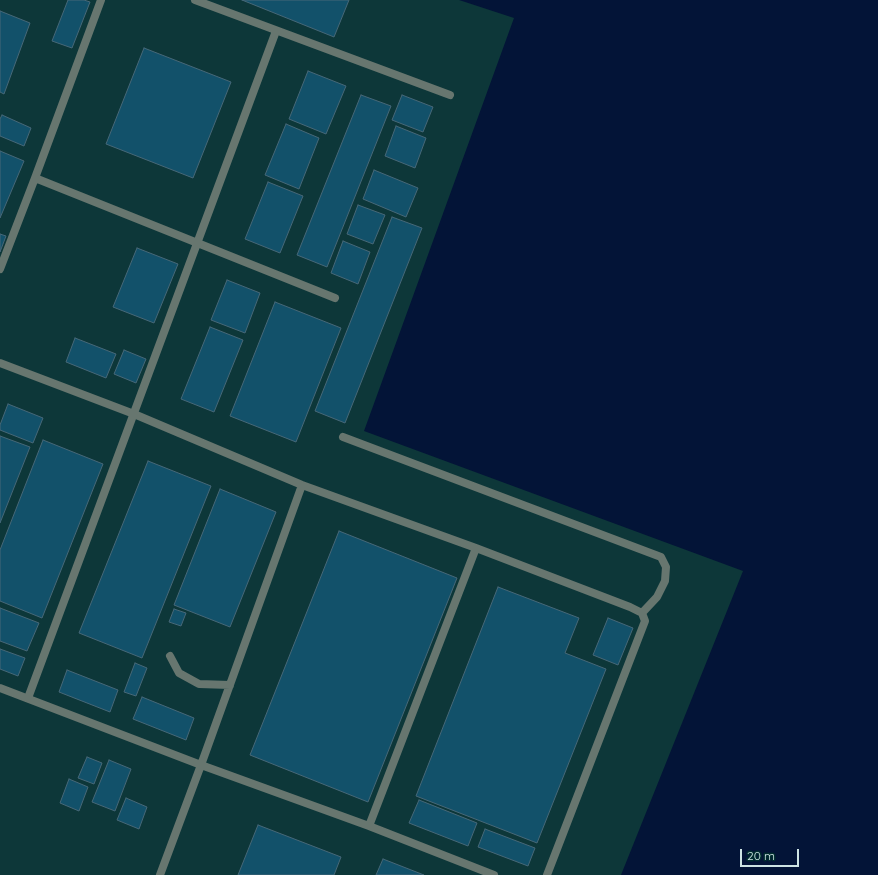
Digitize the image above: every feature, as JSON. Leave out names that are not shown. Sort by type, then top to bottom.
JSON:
[{"type":"lane","points":[[0,269],[101,0]]},
{"type":"lane","points":[[196,0],[450,95]]},
{"type":"lane","points":[[28,698],[276,31]]},
{"type":"lane","points":[[35,178],[335,298]]},
{"type":"lane","points":[[0,363],[134,414],[302,485],[476,548],[630,607],[642,613],[645,621],[547,875]]},
{"type":"lane","points":[[343,437],[661,557],[666,566],[665,581],[657,597],[642,613]]},
{"type":"lane","points":[[160,875],[302,485]]},
{"type":"lane","points":[[369,826],[476,548]]},
{"type":"lane","points":[[170,656],[179,673],[199,684],[230,685]]},
{"type":"lane","points":[[0,688],[201,765],[369,826],[494,875]]},
{"type":"water","points":[[459,0],[878,0],[878,875],[621,875],[743,571],[364,431],[514,18]]},
{"type":"building","points":[[68,0],[84,0],[90,2],[72,48],[52,41]]},
{"type":"building","points":[[242,0],[349,0],[334,37]]},
{"type":"building","points":[[0,11],[30,23],[4,94],[0,92]]},
{"type":"building","points":[[144,48],[231,82],[193,178],[106,144]]},
{"type":"building","points":[[308,71],[346,86],[326,134],[289,119]]},
{"type":"building","points":[[361,95],[391,106],[327,267],[297,255]]},
{"type":"building","points":[[402,95],[433,107],[423,132],[392,120]]},
{"type":"building","points":[[2,115],[31,128],[24,146],[0,136],[0,119]]},
{"type":"building","points":[[286,124],[319,138],[299,189],[265,175]]},
{"type":"building","points":[[396,126],[426,138],[415,168],[385,156]]},
{"type":"building","points":[[0,151],[24,161],[0,218]]},
{"type":"building","points":[[374,170],[418,188],[406,217],[363,199]]},
{"type":"building","points":[[268,182],[303,196],[280,253],[245,239]]},
{"type":"building","points":[[358,205],[385,215],[373,244],[347,234]]},
{"type":"building","points":[[392,217],[422,228],[345,423],[315,411]]},
{"type":"building","points":[[0,234],[6,236],[0,252]]},
{"type":"building","points":[[343,241],[370,252],[358,284],[331,273]]},
{"type":"building","points":[[137,248],[178,264],[154,323],[113,307]]},
{"type":"building","points":[[227,280],[260,293],[245,333],[211,320]]},
{"type":"building","points":[[275,302],[341,328],[296,442],[230,416]]},
{"type":"building","points":[[210,327],[243,340],[214,412],[181,399]]},
{"type":"building","points":[[75,338],[116,354],[106,378],[66,362]]},
{"type":"building","points":[[124,350],[146,359],[136,383],[114,374]]},
{"type":"building","points":[[8,404],[43,418],[33,443],[0,430],[0,425]]},
{"type":"building","points":[[0,436],[30,447],[0,523]]},
{"type":"building","points":[[43,440],[103,464],[42,618],[0,601],[0,550]]},
{"type":"building","points":[[148,461],[211,486],[142,658],[79,633]]},
{"type":"building","points":[[220,489],[276,512],[230,627],[174,605]]},
{"type":"building","points":[[339,531],[457,578],[368,802],[250,755]]},
{"type":"building","points":[[498,587],[579,618],[565,653],[606,669],[537,843],[416,796]]},
{"type":"building","points":[[0,608],[39,623],[27,651],[0,641]]},
{"type":"building","points":[[174,609],[186,613],[181,626],[169,622]]},
{"type":"building","points":[[608,618],[633,628],[618,665],[593,655]]},
{"type":"building","points":[[0,649],[25,658],[18,676],[0,669]]},
{"type":"building","points":[[135,663],[147,668],[136,696],[124,692]]},
{"type":"building","points":[[67,670],[118,690],[110,712],[59,692]]},
{"type":"building","points":[[142,697],[194,718],[186,740],[133,719]]},
{"type":"building","points":[[87,757],[102,763],[94,784],[78,778]]},
{"type":"building","points":[[109,760],[131,769],[115,811],[92,802]]},
{"type":"building","points":[[69,779],[88,787],[79,811],[60,803]]},
{"type":"building","points":[[126,798],[147,807],[139,829],[117,820]]},
{"type":"building","points":[[419,800],[477,823],[468,846],[409,823]]},
{"type":"building","points":[[258,825],[341,857],[334,875],[238,875]]},
{"type":"building","points":[[485,829],[535,848],[528,866],[478,847]]},
{"type":"building","points":[[383,859],[424,875],[376,875]]}]
